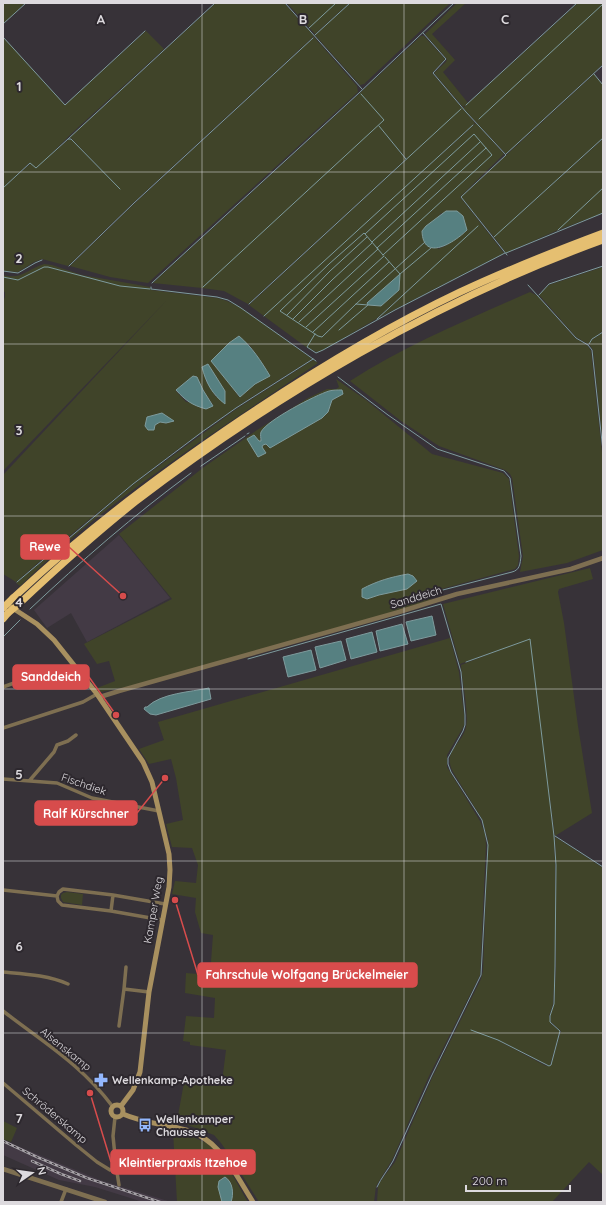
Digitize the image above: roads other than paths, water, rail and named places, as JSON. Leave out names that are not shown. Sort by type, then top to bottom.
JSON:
[{"type":"highway","points":[[17,600],[70,547],[131,498],[194,452],[307,377],[386,330],[460,292],[498,275],[603,233]]},
{"type":"highway","points":[[3,619],[5,610],[134,503],[219,442],[311,382],[390,337],[465,299],[548,261],[603,240]]},
{"type":"main road","name":"Kamper Weg","points":[[3,604],[18,611],[46,632],[99,696],[146,767],[159,811],[170,864],[169,886],[149,992],[140,1072],[133,1090],[121,1106]]},
{"type":"main road","points":[[116,1105],[121,1106],[123,1109],[123,1114],[120,1117],[115,1117],[111,1113],[113,1107],[116,1105]]},
{"type":"main road","points":[[123,1114],[145,1122],[185,1130],[205,1138],[222,1154],[253,1202]]},
{"type":"street","name":"Sanddeich","points":[[3,728],[99,696],[399,612],[456,594],[571,569],[602,559]]},
{"type":"street","points":[[3,687],[40,674],[42,683]]},
{"type":"street","points":[[30,780],[54,752],[57,745],[68,741],[76,735]]},
{"type":"street","name":"Fischdiek","points":[[3,779],[57,783],[92,798],[159,811]]},
{"type":"street","points":[[162,920],[111,911],[62,905],[58,901],[57,896],[63,889],[113,895],[165,904]]},
{"type":"street","points":[[3,890],[57,896]]},
{"type":"street","points":[[111,911],[113,895]]},
{"type":"street","points":[[119,1026],[126,967]]},
{"type":"street","points":[[3,972],[58,979],[68,984]]},
{"type":"street","points":[[124,989],[149,992]]},
{"type":"street","name":"Alsenskamp","points":[[3,1011],[77,1067],[96,1086],[113,1107]]},
{"type":"street","name":"Schröderskamp","points":[[3,1083],[98,1162],[111,1170],[115,1166]]},
{"type":"street","points":[[115,1117],[113,1136],[115,1166],[120,1185]]},
{"type":"street","points":[[3,1169],[106,1202]]},
{"type":"street","points":[[61,1202],[66,1189]]},
{"type":"water","points":[[446,211],[457,211],[463,216],[467,230],[448,244],[434,248],[428,246],[424,241],[422,231],[426,226]]},
{"type":"water","points":[[400,274],[399,290],[381,306],[368,305],[367,303]]},
{"type":"water","points":[[239,336],[256,354],[270,376],[255,384],[240,397],[211,361],[229,343]]},
{"type":"water","points":[[208,364],[225,391],[225,404],[213,392],[205,378],[202,367]]},
{"type":"water","points":[[193,376],[197,377],[213,406],[206,409],[197,406],[186,400],[176,390]]},
{"type":"water","points":[[342,390],[343,394],[332,400],[328,412],[322,418],[270,448],[266,444],[263,445],[262,447],[266,453],[258,457],[247,439],[254,435],[259,441],[261,441],[261,432],[272,421],[323,393]]},
{"type":"water","points":[[162,413],[174,421],[166,423],[160,422],[155,425],[154,430],[148,430],[145,426],[147,417]]},
{"type":"water","points":[[408,574],[413,576],[417,581],[407,589],[367,599],[362,597],[362,589],[368,586],[396,576]]},
{"type":"water","points":[[432,616],[436,635],[411,641],[406,622]]},
{"type":"water","points":[[402,624],[408,644],[380,651],[376,631]]},
{"type":"water","points":[[372,632],[377,652],[351,659],[346,639]]},
{"type":"water","points":[[341,641],[346,660],[320,668],[315,647]]},
{"type":"water","points":[[311,650],[316,670],[288,677],[283,657]]},
{"type":"water","points":[[209,688],[211,699],[156,715],[150,714],[144,709],[153,702],[168,696]]},
{"type":"water","points":[[225,1177],[230,1182],[232,1188],[231,1202],[222,1202],[218,1187],[219,1181]]},
{"type":"waterway","points":[[3,24],[26,3]]},
{"type":"waterway","points":[[68,139],[215,3]]},
{"type":"waterway","points":[[285,3],[362,89]]},
{"type":"waterway","points":[[309,28],[336,3]]},
{"type":"waterway","points":[[315,35],[350,3]]},
{"type":"waterway","points":[[152,283],[359,93],[454,3]]},
{"type":"waterway","points":[[466,105],[577,3]]},
{"type":"waterway","points":[[479,119],[603,4]]},
{"type":"waterway","points":[[3,37],[65,105],[145,31]]},
{"type":"waterway","points":[[423,33],[446,59],[433,73],[466,112],[506,155],[461,197],[507,255]]},
{"type":"waterway","points":[[69,266],[134,203],[313,38]]},
{"type":"waterway","points":[[506,154],[603,65]]},
{"type":"waterway","points":[[594,74],[603,85]]},
{"type":"waterway","points":[[203,287],[384,120],[361,94]]},
{"type":"waterway","points":[[249,304],[461,109]]},
{"type":"waterway","points":[[264,316],[473,125]]},
{"type":"waterway","points":[[379,126],[406,159]]},
{"type":"waterway","points":[[383,255],[492,155],[474,134],[365,234],[364,233],[329,264],[280,311],[318,336],[322,337],[356,304],[425,242]]},
{"type":"waterway","points":[[494,237],[603,138]]},
{"type":"waterway","points":[[3,188],[30,163],[36,168],[68,139],[71,139],[120,189]]},
{"type":"waterway","points":[[372,242],[480,142]]},
{"type":"waterway","points":[[377,248],[486,148]]},
{"type":"waterway","points":[[558,230],[603,188]]},
{"type":"waterway","points":[[506,253],[603,213]]},
{"type":"waterway","points":[[377,319],[478,226]]},
{"type":"waterway","points":[[365,234],[383,255]]},
{"type":"waterway","points":[[287,315],[330,271],[367,237]]},
{"type":"waterway","points":[[293,319],[372,243]]},
{"type":"waterway","points":[[385,257],[400,274],[431,248]]},
{"type":"waterway","points":[[299,322],[378,249]]},
{"type":"waterway","points":[[315,334],[307,347],[316,353],[505,253]]},
{"type":"waterway","points":[[306,327],[384,256]]},
{"type":"waterway","points":[[3,271],[18,273],[42,260]]},
{"type":"waterway","points":[[313,332],[389,262]]},
{"type":"waterway","points":[[539,295],[549,284],[603,266]]},
{"type":"waterway","points":[[3,277],[18,280],[44,267],[48,267],[120,286],[150,289]]},
{"type":"waterway","points":[[528,285],[576,338],[588,345],[592,350],[603,451]]},
{"type":"waterway","points":[[151,287],[151,289],[217,297],[228,300],[316,361]]},
{"type":"waterway","points":[[339,330],[368,305],[356,304]]},
{"type":"waterway","points":[[589,344],[592,339],[603,332]]},
{"type":"waterway","points":[[17,582],[133,484],[202,432],[236,408],[313,359]]},
{"type":"waterway","points":[[338,377],[388,415],[437,449],[504,471],[510,478],[521,556],[518,568],[512,572],[439,591],[437,594]]},
{"type":"waterway","points":[[201,466],[245,436]]},
{"type":"waterway","points":[[30,609],[108,539],[191,473]]},
{"type":"waterway","points":[[248,659],[441,604],[461,672],[465,725],[448,758],[448,764],[451,772],[482,820],[488,845],[481,975],[431,1077],[393,1161],[377,1187]]},
{"type":"waterway","points":[[3,637],[20,620]]},
{"type":"waterway","points":[[466,662],[530,639],[554,836],[556,865],[554,1004],[550,1016],[550,1022],[560,1031],[551,1065],[549,1066],[498,1040],[471,1030]]},
{"type":"waterway","points":[[555,836],[603,867]]},
{"type":"railway","points":[[3,1141],[87,1178],[160,1202]]},
{"type":"railway","points":[[32,1161],[80,1181]]},
{"type":"place","name":"Rewe","points":[[123,596]]},
{"type":"place","name":"Sanddeich","points":[[116,715]]},
{"type":"place","name":"Ralf Kürschner","points":[[165,778]]},
{"type":"place","name":"Fahrschule Wolfgang Brückelmeier","points":[[175,900]]},
{"type":"place","name":"Wellenkamp-Apotheke","points":[[101,1080]]},
{"type":"place","name":"Kleintierpraxis Itzehoe","points":[[90,1093]]},
{"type":"place","name":"Wellenkamper Chaussee","points":[[145,1125]]}]
